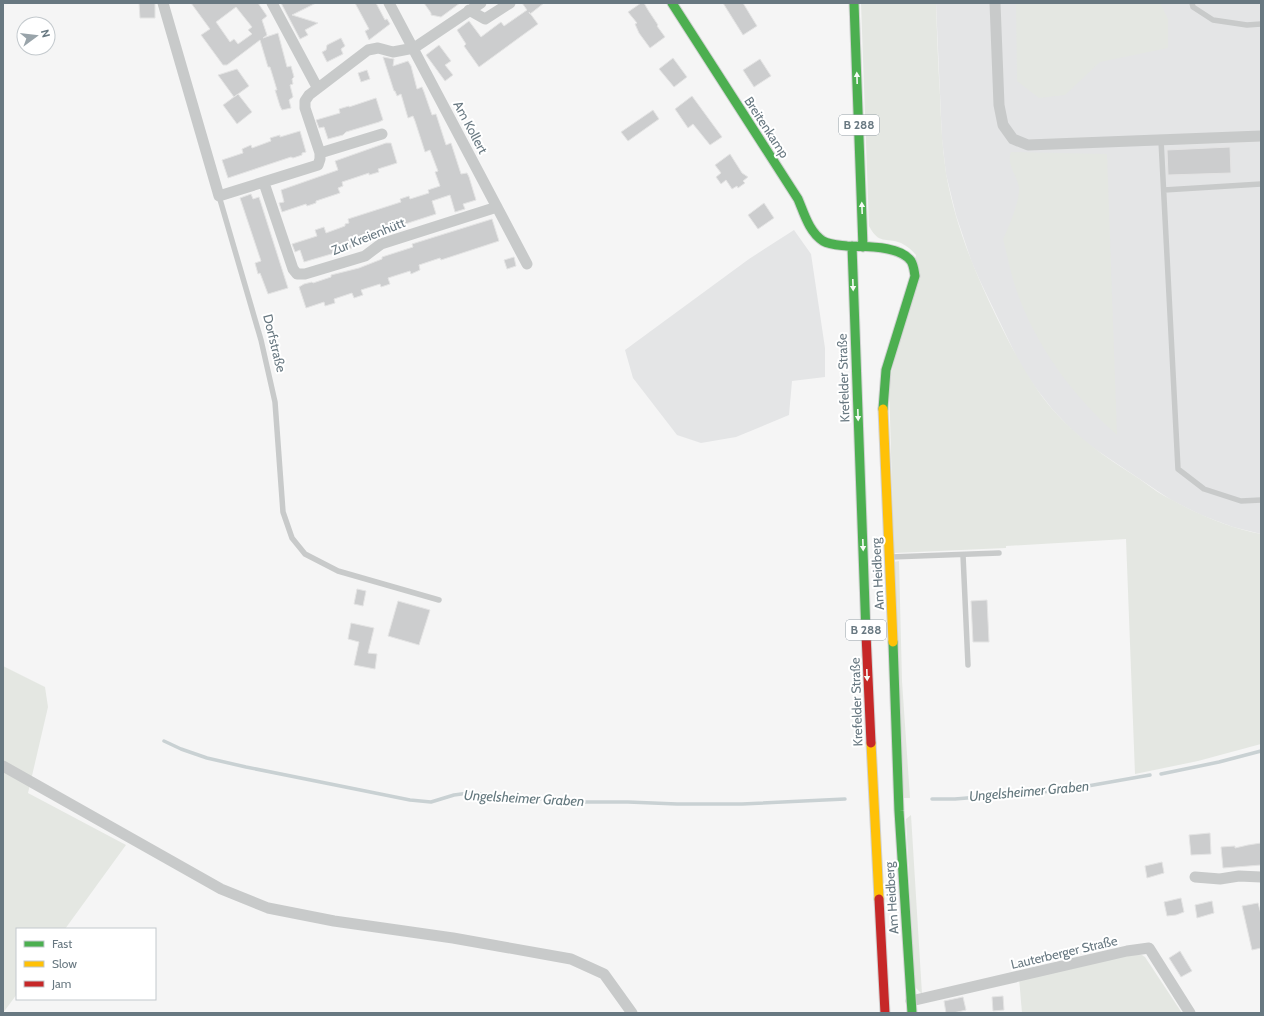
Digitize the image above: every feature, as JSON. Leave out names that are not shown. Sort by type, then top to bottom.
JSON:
[{"type":"main road","name":"Breitenkamp","points":[[672,3],[798,199],[815,234],[824,242],[834,245],[851,242]]},
{"type":"main road","name":"B 288","points":[[854,3],[864,250]]},
{"type":"main road","points":[[851,242],[864,250]]},
{"type":"main road","name":"Krefelder Straße","points":[[851,242],[869,711],[885,1013]]},
{"type":"main road","name":"Am Heidberg","points":[[864,250],[884,249],[904,254],[911,260],[915,276],[886,370],[883,415],[896,715],[898,811],[912,1013]]},
{"type":"street","name":"Dorfstraße","points":[[163,3],[219,196]]},
{"type":"street","points":[[272,3],[317,87]]},
{"type":"street","name":"Am Kollert","points":[[389,3],[527,264]]},
{"type":"street","points":[[219,196],[318,165],[320,153],[305,108],[305,101],[317,87],[368,50],[378,48],[393,52],[414,48],[481,3]]},
{"type":"street","points":[[492,3],[506,6]]},
{"type":"street","points":[[995,3],[999,105],[1003,125],[1013,139],[1028,146],[1161,139],[1261,136]]},
{"type":"street","points":[[470,10],[485,18],[506,6]]},
{"type":"street","points":[[320,153],[382,134]]},
{"type":"street","name":"Zur Kreienhütt","points":[[264,183],[293,269],[297,274],[305,274],[365,256],[381,244],[497,207]]},
{"type":"street","points":[[3,766],[221,889],[268,908],[334,921],[453,938],[571,959],[604,974],[632,1013]]},
{"type":"street","points":[[1195,877],[1220,879],[1239,876],[1261,878]]},
{"type":"street","name":"Lauterberger Straße","points":[[911,1002],[1127,951],[1149,948],[1190,1013]]},
{"type":"lane","points":[[1192,3],[1193,7],[1212,20],[1261,24]]},
{"type":"lane","points":[[1161,139],[1178,469],[1204,489],[1241,501],[1261,500]]},
{"type":"lane","points":[[1164,190],[1261,184]]},
{"type":"lane","name":"Dorfstraße","points":[[219,196],[261,340],[275,402],[283,512],[292,538],[305,554],[338,571],[439,600]]},
{"type":"lane","points":[[889,557],[999,553]]},
{"type":"lane","points":[[963,555],[968,665]]},
{"type":"shaded area","points":[[861,3],[936,3],[938,60],[946,173],[960,230],[974,267],[1004,332],[1016,355],[1045,400],[1062,420],[1092,446],[1162,495],[1193,511],[1215,520],[1261,534],[1261,744],[1198,761],[1135,774],[1126,539],[1006,546],[1006,548],[894,553],[889,385],[916,255],[901,243],[879,238],[869,226]]},
{"type":"shaded area","points":[[936,3],[1261,3],[1261,534],[1233,527],[1201,515],[1171,500],[1089,445],[1053,410],[1021,366],[972,263],[956,215],[946,174],[942,139]]},
{"type":"shaded area","points":[[1016,3],[1160,3],[1168,19],[1168,48],[1100,62],[1065,95],[1039,98],[1017,81]]},
{"type":"shaded area","points":[[1011,152],[1107,154],[1117,435],[1085,403],[1056,367],[1033,328],[1015,286],[1003,239],[1014,214],[1019,193],[1018,183],[1010,161]]},
{"type":"shaded area","points":[[794,230],[811,254],[825,348],[825,377],[792,381],[789,415],[736,437],[701,443],[677,435],[633,378],[625,350],[749,259]]},
{"type":"shaded area","points":[[899,561],[902,681],[910,798],[903,798],[894,562]]},
{"type":"shaded area","points":[[3,666],[45,687],[48,707],[28,793],[126,845],[66,928],[16,928],[16,995],[3,1013]]},
{"type":"shaded area","points":[[911,815],[922,994],[915,987],[906,819]]},
{"type":"shaded area","points":[[1131,954],[1142,955],[1145,957],[1182,1013],[1022,1013],[1019,978]]},
{"type":"building","points":[[139,3],[155,3],[155,18],[140,18]]},
{"type":"building","points":[[191,3],[258,3],[267,16],[262,20],[267,35],[263,38],[278,33],[287,67],[291,66],[294,77],[292,79],[293,84],[290,85],[293,97],[289,100],[291,108],[282,110],[280,106],[275,90],[277,90],[260,40],[227,65],[223,65],[201,35],[210,29]],"holes":[[[236,7],[252,27],[248,30],[252,34],[238,44],[234,39],[230,42],[216,22]]]},
{"type":"building","points":[[281,3],[316,3],[292,15],[318,23],[305,30],[308,35],[300,39]]},
{"type":"building","points":[[355,3],[376,3],[385,20],[387,19],[390,24],[369,40],[365,31],[369,29]]},
{"type":"building","points":[[424,3],[460,3],[441,17],[431,15]]},
{"type":"building","points":[[522,3],[544,3],[530,14],[538,24],[479,67],[464,46],[466,44],[457,30],[469,21],[481,37],[501,22],[504,26],[527,10]]},
{"type":"building","points":[[641,3],[644,3],[665,37],[650,48],[639,33],[635,24],[637,23],[628,12]]},
{"type":"building","points":[[723,3],[743,3],[757,26],[743,35]]},
{"type":"building","points":[[341,38],[345,46],[341,49],[343,54],[327,62],[322,52],[326,50],[327,45]]},
{"type":"building","points":[[439,45],[451,61],[445,65],[453,75],[445,81],[426,55]]},
{"type":"building","points":[[383,57],[394,59],[393,66],[408,61],[411,66],[417,89],[422,87],[432,115],[436,114],[446,145],[451,143],[461,174],[467,173],[469,177],[476,200],[463,204],[465,209],[455,212],[450,195],[432,201],[436,214],[402,225],[401,227],[394,227],[350,242],[352,248],[304,262],[300,250],[295,252],[292,244],[317,236],[315,230],[324,227],[326,233],[345,226],[345,224],[349,223],[348,219],[401,202],[400,199],[409,196],[410,199],[429,193],[428,190],[440,186],[435,172],[438,171],[430,150],[425,152],[413,116],[408,118],[401,94],[397,96],[394,91]]},
{"type":"building","points":[[673,58],[687,77],[674,87],[659,69]]},
{"type":"building","points":[[760,59],[771,76],[754,87],[743,70]]},
{"type":"building","points":[[237,69],[249,86],[234,97],[218,75]]},
{"type":"building","points":[[367,70],[370,79],[361,82],[358,73]]},
{"type":"building","points":[[238,94],[252,112],[237,124],[223,105]]},
{"type":"building","points":[[692,96],[722,137],[710,145],[693,124],[688,128],[675,109]]},
{"type":"building","points":[[376,98],[383,120],[328,139],[324,127],[319,128],[316,120],[340,113],[339,109]]},
{"type":"building","points":[[653,110],[659,119],[628,141],[621,132]]},
{"type":"building","points":[[300,131],[306,152],[302,153],[302,155],[293,158],[291,157],[228,178],[222,160],[243,153],[242,149],[251,145],[252,148],[271,141],[270,138],[280,135],[280,137]]},
{"type":"building","points":[[386,143],[391,143],[397,163],[378,169],[379,172],[369,175],[369,173],[342,182],[343,186],[338,188],[340,193],[316,201],[316,203],[307,206],[306,204],[282,212],[279,203],[284,202],[281,190],[338,170],[335,161]]},
{"type":"building","points":[[1230,147],[1231,173],[1168,175],[1167,150]]},
{"type":"building","points":[[730,154],[742,173],[748,177],[743,181],[745,183],[738,188],[737,186],[732,189],[726,180],[721,184],[716,177],[721,173],[715,165]]},
{"type":"building","points":[[251,194],[253,199],[259,197],[288,288],[268,294],[260,273],[258,274],[255,263],[261,261],[240,198]]},
{"type":"building","points":[[764,203],[774,218],[758,229],[748,215]]},
{"type":"building","points":[[492,219],[499,241],[441,260],[440,258],[419,265],[420,270],[411,274],[410,271],[388,278],[390,284],[381,287],[380,284],[361,290],[363,295],[354,298],[352,293],[334,299],[335,303],[325,306],[324,302],[306,308],[299,287],[304,284],[313,283],[331,277],[331,275],[359,268],[382,259],[382,257],[413,247],[412,244]]},
{"type":"building","points":[[514,257],[516,266],[507,269],[504,260]]},
{"type":"building","points":[[357,589],[366,591],[363,606],[354,604]]},
{"type":"building","points":[[987,600],[989,642],[973,642],[971,601]]},
{"type":"building","points":[[398,601],[430,610],[419,645],[388,636]]},
{"type":"building","points":[[351,623],[374,628],[368,653],[377,654],[375,669],[354,665],[359,642],[348,639]]},
{"type":"building","points":[[1210,833],[1211,854],[1191,855],[1189,835]]},
{"type":"building","points":[[1261,843],[1261,865],[1223,868],[1221,847],[1235,846],[1235,848]]},
{"type":"building","points":[[1162,862],[1164,873],[1147,878],[1145,866]]},
{"type":"building","points":[[1181,898],[1184,912],[1167,916],[1164,902]]},
{"type":"building","points":[[1212,901],[1214,913],[1197,918],[1195,905]]},
{"type":"building","points":[[1258,903],[1261,914],[1261,948],[1252,950],[1242,906]]},
{"type":"building","points":[[1180,951],[1192,971],[1181,977],[1169,958]]},
{"type":"building","points":[[1003,996],[1004,1010],[993,1011],[992,997]]},
{"type":"building","points":[[963,997],[966,1010],[946,1013],[944,1001]]},
{"type":"waterway","name":"Ungelsheimer Graben","points":[[164,741],[207,758],[246,767],[410,800],[431,802],[454,795],[469,793],[584,802],[677,804],[742,804],[845,799]]},
{"type":"waterway","name":"Ungelsheimer Graben","points":[[1161,774],[1219,762],[1261,751]]},
{"type":"waterway","name":"Ungelsheimer Graben","points":[[932,799],[955,799],[1065,790],[1150,775]]},
{"type":"traffic: fast","points":[[672,3],[798,199],[814,233],[823,241],[835,245],[890,249],[906,256],[911,261],[915,276],[886,370],[883,409]]},
{"type":"traffic: fast","points":[[854,3],[863,247]]},
{"type":"traffic: fast","points":[[852,246],[866,634]]},
{"type":"traffic: fast","points":[[893,642],[899,811],[912,1013]]},
{"type":"traffic: slow","points":[[883,409],[893,642]]},
{"type":"traffic: slow","points":[[871,743],[879,899]]},
{"type":"traffic: jam","points":[[866,634],[871,743]]},
{"type":"traffic: jam","points":[[879,899],[885,1013]]}]
